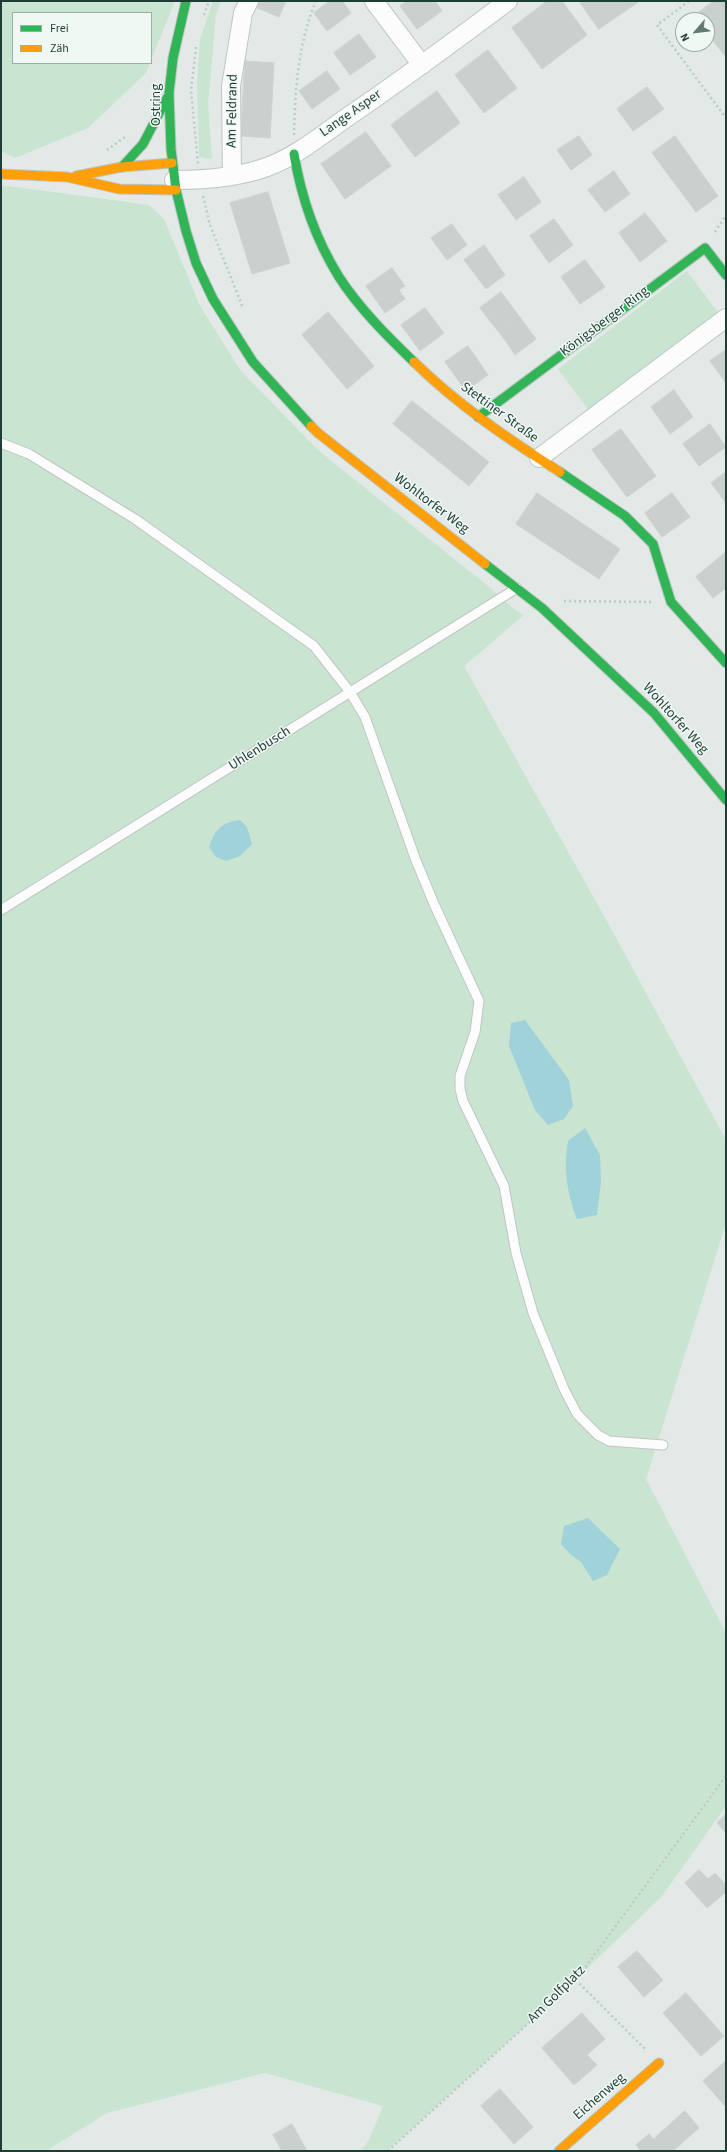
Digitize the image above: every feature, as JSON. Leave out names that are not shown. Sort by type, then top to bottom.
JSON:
[{"type":"street","name":"Ostring","points":[[174,178],[169,93],[174,52],[186,1]]},
{"type":"street","name":"Am Feldrand","points":[[232,176],[231,86],[243,13],[248,1]]},
{"type":"street","points":[[374,1],[422,65]]},
{"type":"street","name":"Lange Asper","points":[[174,178],[199,180],[232,176],[267,167],[294,154],[422,65],[508,1]]},
{"type":"street","points":[[122,167],[136,155],[149,136],[169,93]]},
{"type":"street","name":"Stettiner Straße","points":[[294,154],[300,185],[319,236],[339,277],[365,311],[397,346],[433,381],[478,417],[514,444],[539,458],[625,516],[653,544],[671,602],[726,663]]},
{"type":"street","points":[[67,177],[122,167],[174,178]]},
{"type":"street","points":[[1,174],[67,177],[119,189],[174,178]]},
{"type":"street","name":"Wohltorfer Weg","points":[[174,178],[186,231],[196,263],[213,299],[253,362],[318,433],[402,500],[518,587],[654,713],[726,800]]},
{"type":"street","name":"Königsberger Ring","points":[[478,417],[705,248],[726,275]]},
{"type":"street","points":[[539,458],[726,318]]},
{"type":"street","name":"Eichenweg","points":[[559,2151],[659,2064]]},
{"type":"lane","points":[[1,443],[29,454],[135,519],[314,646],[350,692],[366,717],[377,745],[396,807],[420,871],[479,1001],[475,1032],[460,1076],[460,1089],[463,1101],[504,1186],[516,1253],[533,1313],[564,1389],[577,1414],[598,1435],[609,1440],[663,1445]]},
{"type":"lane","name":"Uhlenbusch","points":[[1,910],[518,587]]},
{"type":"path","points":[[201,21],[209,1]]},
{"type":"path","points":[[294,154],[296,88],[307,22],[316,1]]},
{"type":"path","points":[[689,1],[657,24],[726,118]]},
{"type":"path","points":[[196,147],[191,90],[197,44]]},
{"type":"path","points":[[101,154],[122,138],[129,137]]},
{"type":"path","points":[[199,180],[210,224],[244,310]]},
{"type":"path","points":[[560,601],[671,602]]},
{"type":"path","name":"Am Golfplatz","points":[[388,2151],[576,1980],[726,1776]]},
{"type":"path","points":[[576,1980],[659,2064]]},
{"type":"green space","points":[[1,1],[175,1],[152,58],[152,12],[12,12],[12,64],[150,64],[146,73],[88,128],[15,158],[1,151]]},
{"type":"green space","points":[[213,1],[221,1],[216,14],[208,104],[212,159],[199,157],[197,81],[200,39]]},
{"type":"green space","points":[[1,185],[149,205],[164,219],[200,306],[241,371],[319,451],[488,586],[514,609],[524,615],[464,666],[608,923],[726,1140],[726,1223],[646,1479],[726,1633],[726,1806],[662,1896],[564,1991],[387,2151],[360,2151],[368,2142],[383,2106],[265,2073],[107,2113],[46,2151],[1,2151]]},
{"type":"green space","points":[[687,271],[719,314],[589,411],[558,369]]},
{"type":"water","points":[[240,820],[247,827],[252,844],[240,856],[226,861],[216,857],[209,847],[217,831],[223,825]]},
{"type":"water","points":[[525,1020],[569,1080],[573,1106],[564,1119],[548,1125],[535,1110],[509,1046],[511,1023]]},
{"type":"water","points":[[585,1128],[600,1155],[601,1182],[597,1215],[577,1219],[568,1191],[566,1161],[568,1141]]},
{"type":"water","points":[[588,1518],[620,1549],[607,1575],[593,1581],[581,1562],[570,1554],[561,1544],[564,1526]]},
{"type":"building","points":[[257,1],[286,1],[279,17],[255,7]]},
{"type":"building","points":[[330,1],[342,1],[351,13],[327,31],[314,13]]},
{"type":"building","points":[[407,1],[435,1],[442,11],[417,29],[400,6]]},
{"type":"building","points":[[547,1],[562,1],[587,35],[542,69],[512,28]]},
{"type":"building","points":[[579,1],[640,1],[599,29]]},
{"type":"building","points":[[714,1],[726,1],[726,57],[715,43],[715,12],[699,12]]},
{"type":"building","points":[[359,34],[376,57],[350,75],[334,53]]},
{"type":"building","points":[[488,50],[517,88],[484,113],[455,75]]},
{"type":"building","points":[[245,61],[274,63],[270,138],[241,136]]},
{"type":"building","points":[[327,71],[340,89],[312,109],[299,91]]},
{"type":"building","points":[[647,87],[664,109],[633,131],[617,109]]},
{"type":"building","points":[[437,91],[460,123],[415,157],[391,125]]},
{"type":"building","points":[[366,132],[391,166],[345,199],[321,164]]},
{"type":"building","points":[[579,136],[592,155],[571,170],[557,150]]},
{"type":"building","points":[[675,136],[718,196],[696,212],[652,153]]},
{"type":"building","points":[[614,171],[630,194],[605,212],[588,190]]},
{"type":"building","points":[[524,177],[541,202],[516,220],[498,195]]},
{"type":"building","points":[[268,192],[290,263],[252,274],[230,203]]},
{"type":"building","points":[[645,213],[667,241],[640,262],[619,233]]},
{"type":"building","points":[[554,219],[573,245],[549,263],[530,236]]},
{"type":"building","points":[[452,224],[467,245],[447,260],[431,238]]},
{"type":"building","points":[[484,245],[505,275],[486,289],[464,260]]},
{"type":"building","points":[[585,260],[605,287],[580,304],[561,277]]},
{"type":"building","points":[[392,268],[405,286],[399,290],[405,299],[385,313],[366,286]]},
{"type":"building","points":[[501,292],[510,304],[489,320],[480,308]]},
{"type":"building","points":[[510,304],[519,316],[498,331],[489,320]]},
{"type":"building","points":[[425,308],[444,333],[420,351],[401,325]]},
{"type":"building","points":[[328,312],[374,366],[347,389],[302,335]]},
{"type":"building","points":[[519,316],[527,327],[507,343],[498,331]]},
{"type":"building","points":[[527,327],[536,339],[515,355],[507,343]]},
{"type":"building","points":[[468,346],[488,375],[466,391],[445,362]]},
{"type":"building","points":[[726,350],[726,383],[710,361]]},
{"type":"building","points":[[674,390],[693,417],[670,434],[651,407]]},
{"type":"building","points":[[412,401],[489,462],[469,486],[393,424]]},
{"type":"building","points":[[710,424],[726,447],[699,466],[683,444]]},
{"type":"building","points":[[621,429],[656,476],[627,497],[592,450]]},
{"type":"building","points":[[726,472],[726,503],[711,483]]},
{"type":"building","points":[[537,493],[620,549],[599,579],[516,524]]},
{"type":"building","points":[[672,493],[690,517],[662,537],[645,513]]},
{"type":"building","points":[[726,552],[726,588],[713,598],[696,577]]},
{"type":"building","points":[[726,1814],[726,1833],[717,1823]]},
{"type":"building","points":[[699,1870],[708,1879],[715,1873],[726,1885],[726,1892],[707,1908],[685,1883]]},
{"type":"building","points":[[637,1951],[663,1980],[644,1997],[618,1967]]},
{"type":"building","points":[[686,1993],[724,2036],[701,2056],[663,2013]]},
{"type":"building","points":[[582,2013],[605,2039],[587,2055],[597,2065],[574,2085],[542,2048]]},
{"type":"building","points":[[726,2061],[726,2107],[703,2081]]},
{"type":"building","points":[[500,2089],[533,2127],[514,2144],[481,2106]]},
{"type":"building","points":[[685,2111],[699,2128],[673,2151],[641,2151],[636,2145],[649,2134],[653,2139]]},
{"type":"building","points":[[292,2124],[307,2151],[282,2151],[273,2135]]},
{"type":"traffic: fast","points":[[186,1],[173,58],[169,93],[171,149],[176,190],[186,231],[196,263],[213,299],[253,362],[311,426]]},
{"type":"traffic: fast","points":[[122,167],[143,144],[167,98]]},
{"type":"traffic: fast","points":[[294,154],[310,217],[323,248],[339,277],[364,311],[414,362]]},
{"type":"traffic: fast","points":[[478,417],[705,248],[726,275]]},
{"type":"traffic: fast","points":[[560,472],[625,516],[653,544],[671,602],[726,663]]},
{"type":"traffic: fast","points":[[485,564],[542,608],[654,713],[726,800]]},
{"type":"traffic: slow","points":[[76,176],[122,167],[172,163]]},
{"type":"traffic: slow","points":[[1,174],[67,177],[119,189],[176,190]]},
{"type":"traffic: slow","points":[[414,362],[448,393],[484,421],[560,472]]},
{"type":"traffic: slow","points":[[311,426],[485,564]]},
{"type":"traffic: slow","points":[[559,2151],[659,2063]]}]
